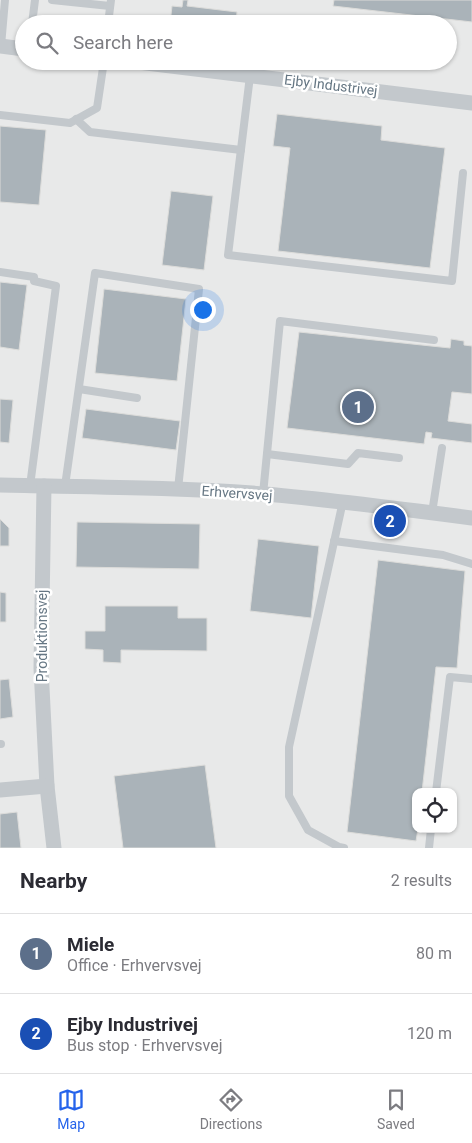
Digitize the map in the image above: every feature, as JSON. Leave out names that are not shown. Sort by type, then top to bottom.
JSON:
[{"type":"street","points":[[0,46],[15,48]]},
{"type":"street","name":"Ejby Industrivej","points":[[202,70],[472,103]]},
{"type":"street","name":"Erhvervsvej","points":[[0,485],[178,489],[263,494],[343,501],[472,518]]},
{"type":"street","name":"Produktionsvej","points":[[37,486],[41,668],[47,786],[54,848]]},
{"type":"street","points":[[0,790],[47,786]]},
{"type":"lane","points":[[0,46],[5,0]]},
{"type":"lane","points":[[33,15],[35,0]]},
{"type":"lane","points":[[52,0],[110,3]]},
{"type":"lane","points":[[0,116],[70,123],[97,108],[103,70]]},
{"type":"lane","points":[[250,76],[228,254],[452,281],[464,173]]},
{"type":"lane","points":[[76,120],[90,132],[241,150]]},
{"type":"lane","points":[[0,272],[34,276],[34,281],[56,286],[37,486]]},
{"type":"lane","points":[[65,486],[96,273],[199,289],[178,489]]},
{"type":"lane","points":[[263,494],[280,321],[434,340]]},
{"type":"lane","points":[[79,389],[137,398]]},
{"type":"lane","points":[[432,513],[442,448]]},
{"type":"lane","points":[[267,454],[348,464],[358,452],[399,458]]},
{"type":"lane","points":[[343,501],[289,747],[288,796],[308,830],[340,848],[344,848]]},
{"type":"lane","points":[[334,541],[443,555],[472,564]]},
{"type":"lane","points":[[436,788],[450,677],[472,679]]},
{"type":"lane","points":[[429,848],[431,833]]},
{"type":"shaded area","points":[[0,0],[472,0],[472,848],[0,848]]},
{"type":"building","points":[[183,0],[188,0],[187,6],[237,12],[237,15],[171,15],[172,6],[182,7]]},
{"type":"building","points":[[334,0],[472,0],[472,22],[457,20],[457,15],[411,15],[333,6]]},
{"type":"building","points":[[277,114],[382,126],[381,140],[445,148],[430,268],[278,251],[290,148],[273,146]]},
{"type":"building","points":[[0,126],[46,130],[39,205],[0,202]]},
{"type":"building","points":[[171,191],[213,196],[204,270],[162,265]]},
{"type":"building","points":[[0,282],[27,285],[19,350],[0,347]]},
{"type":"building","points":[[104,289],[186,299],[177,381],[95,373]]},
{"type":"building","points":[[299,332],[450,348],[451,339],[464,341],[464,345],[472,346],[472,394],[452,392],[448,421],[472,424],[472,443],[431,438],[432,433],[426,432],[424,444],[287,428]]},
{"type":"building","points":[[0,399],[13,400],[9,443],[0,442]]},
{"type":"building","points":[[86,409],[180,421],[176,450],[82,438]]},
{"type":"building","points":[[0,519],[9,528],[9,546],[0,546]]},
{"type":"building","points":[[77,522],[200,524],[199,569],[76,567]]},
{"type":"building","points":[[258,539],[319,546],[311,618],[250,611]]},
{"type":"building","points":[[378,560],[465,571],[457,668],[436,667],[422,788],[412,788],[412,833],[417,833],[416,841],[347,832]]},
{"type":"building","points":[[0,592],[6,593],[6,622],[0,622]]},
{"type":"building","points":[[105,606],[178,606],[178,618],[207,618],[207,651],[121,650],[121,663],[103,662],[103,650],[85,649],[85,631],[105,631]]},
{"type":"building","points":[[9,679],[13,717],[0,719],[0,680]]},
{"type":"building","points":[[205,765],[216,848],[123,848],[114,776]]},
{"type":"building","points":[[17,812],[21,848],[0,848],[0,814]]},
{"type":"place","name":"Miele","points":[[358,407]]},
{"type":"place","name":"Ejby Industrivej","points":[[390,521]]}]
